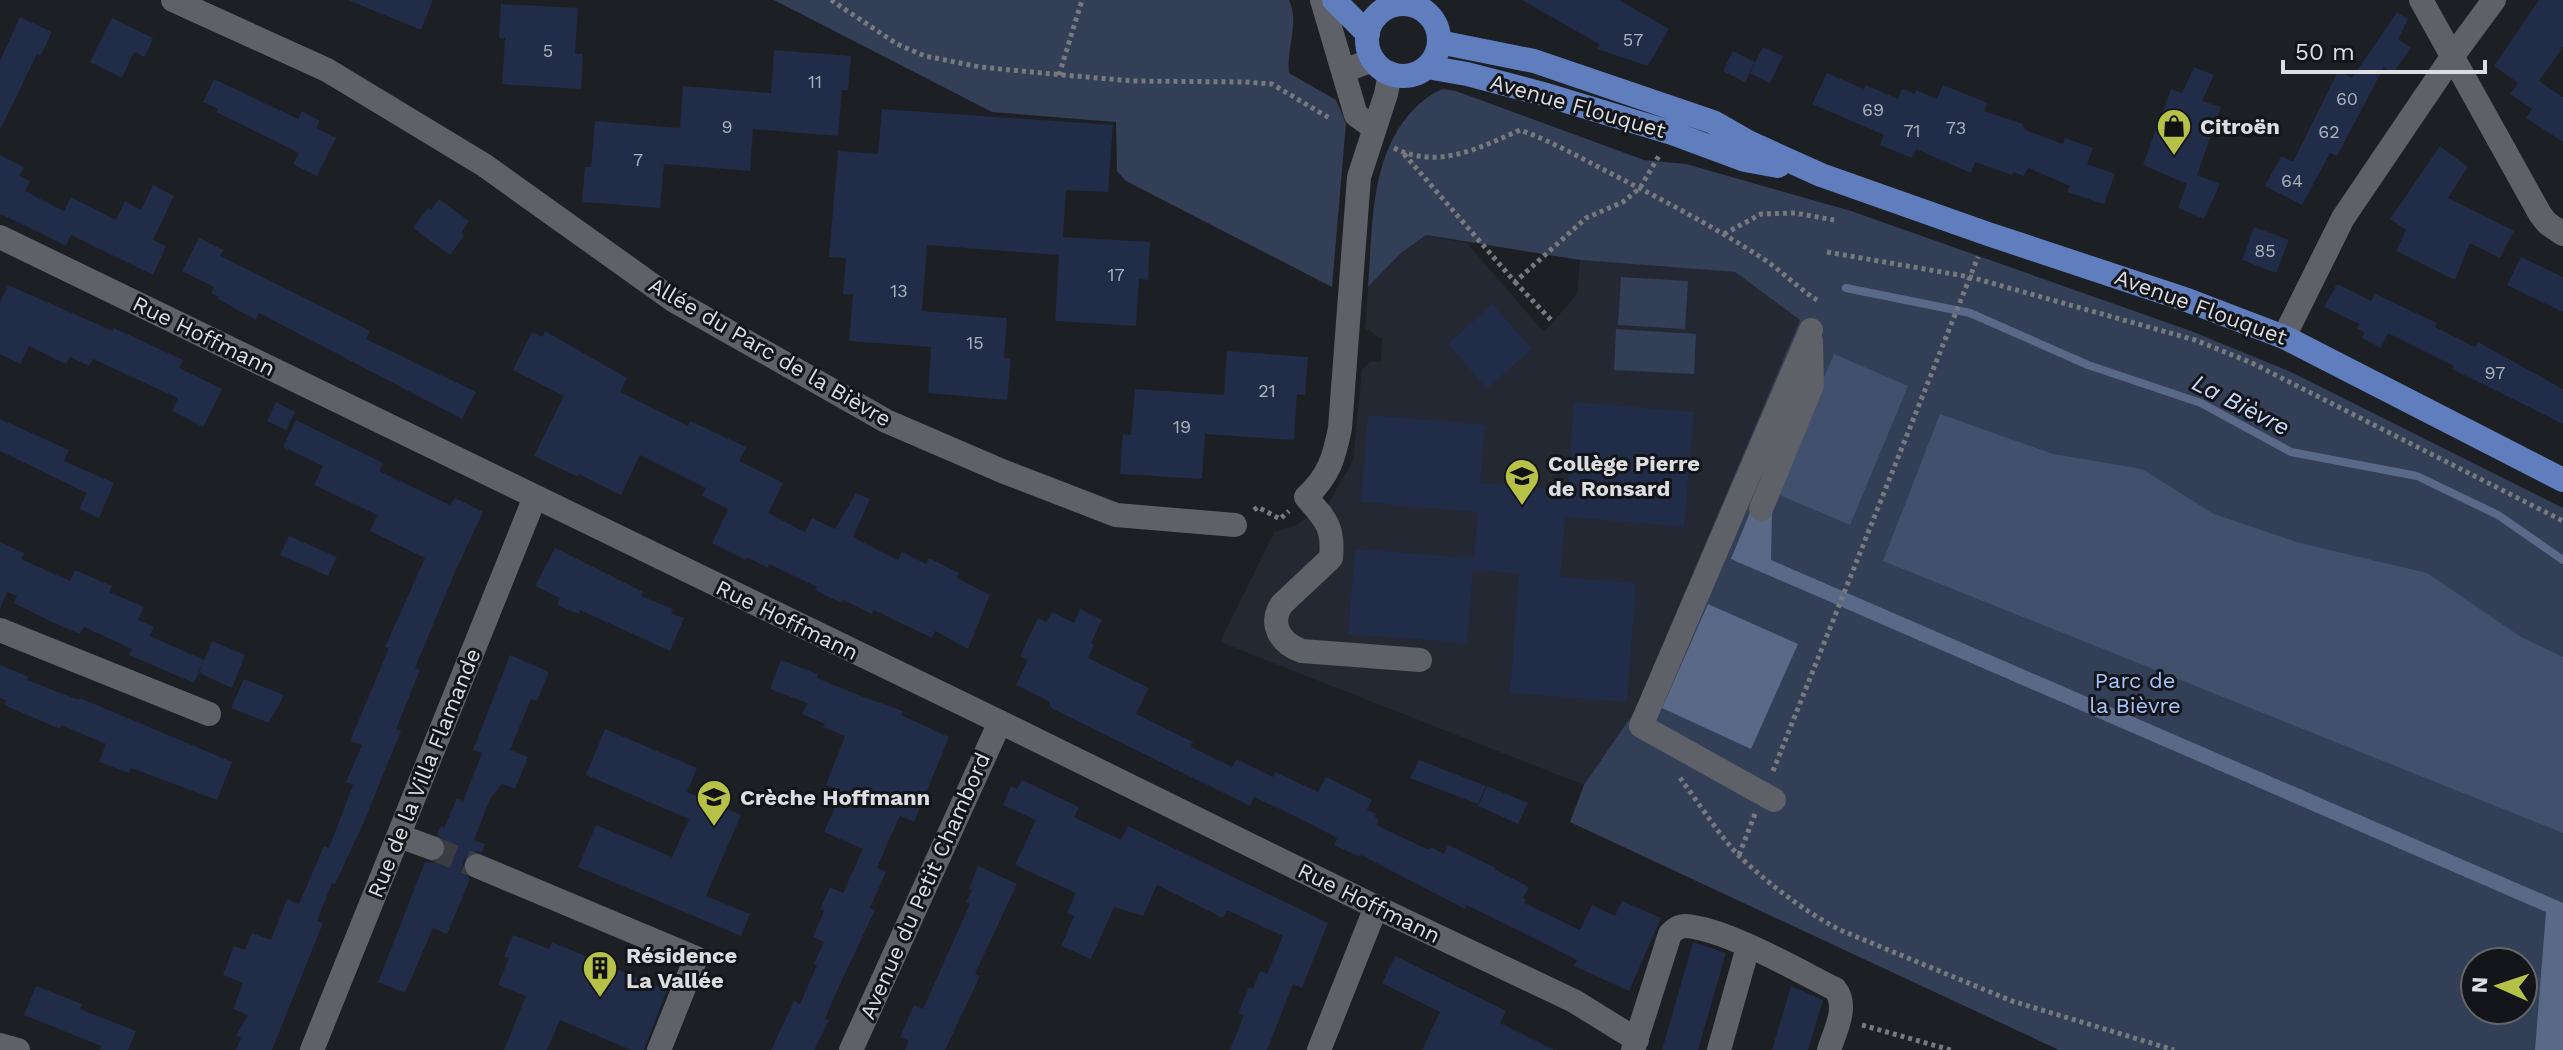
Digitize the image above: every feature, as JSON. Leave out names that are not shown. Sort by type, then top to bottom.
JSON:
[{"type":"main road","points":[[1334,0],[1368,34]]},
{"type":"main road","points":[[1382,66],[1369,52],[1368,34],[1375,17],[1386,3],[1411,5],[1429,14],[1438,32],[1439,42],[1427,67]]},
{"type":"main road","name":"Avenue Flouquet","points":[[1439,42],[1534,61],[1713,122],[1748,142],[1821,175],[2187,300],[2284,337],[2563,480]]},
{"type":"main road","name":"Avenue Flouquet","points":[[1382,66],[1409,75],[1427,67],[1467,74],[1672,133],[1745,160],[1821,175]]},
{"type":"street","name":"Allée du Parc de la Bièvre","points":[[173,0],[327,70],[484,165],[673,300],[886,421],[1116,515],[1235,525]]},
{"type":"street","points":[[1322,0],[1356,115],[1373,133]]},
{"type":"street","points":[[2421,0],[2540,214],[2563,234]]},
{"type":"street","points":[[2284,337],[2343,218],[2494,0]]},
{"type":"street","points":[[1343,71],[1382,66],[1386,94],[1359,177],[1340,428],[1334,456],[1322,482],[1306,497],[1330,529],[1331,558],[1278,611],[1277,630],[1291,647],[1302,651],[1420,660]]},
{"type":"street","name":"Rue Hoffmann","points":[[0,237],[1574,1001],[1635,1045]]},
{"type":"street","points":[[1761,509],[1812,385],[1811,330],[1641,726],[1774,800]]},
{"type":"street","name":"Rue de la Villa Flamande","points":[[312,1050],[535,497]]},
{"type":"street","points":[[0,630],[209,714]]},
{"type":"street","name":"Avenue du Petit Chambord","points":[[851,1050],[1000,722]]},
{"type":"street","points":[[399,836],[432,848]]},
{"type":"street","points":[[477,866],[696,958],[659,1050]]},
{"type":"street","points":[[1319,1050],[1376,907]]},
{"type":"street","points":[[1635,1045],[1670,934],[1677,927],[1686,926],[1710,931],[1748,947],[1835,989],[1842,997],[1829,1050]]},
{"type":"street","points":[[1719,1050],[1748,947]]},
{"type":"street","points":[[0,1045],[18,1050]]},
{"type":"path","points":[[831,0],[897,44],[925,56],[980,67],[1133,81],[1272,84],[1345,128],[1373,133]]},
{"type":"path","points":[[1059,75],[1082,0]]},
{"type":"path","points":[[1553,322],[1402,152],[1439,159],[1463,154],[1520,130],[1640,188],[1760,256],[1796,287],[1817,300]]},
{"type":"path","points":[[1515,282],[1586,218],[1623,202],[1640,188],[1652,169]]},
{"type":"path","points":[[1723,235],[1761,214],[1795,213],[1834,220]]},
{"type":"path","points":[[1827,252],[1970,277],[2209,346],[2252,363],[2563,521]]},
{"type":"path","points":[[1774,768],[1970,277]]},
{"type":"path","points":[[1235,525],[1241,516],[1258,507],[1280,519],[1306,497]]},
{"type":"path","points":[[1677,773],[1739,855],[1817,918],[2001,997],[2174,1050]]},
{"type":"path","points":[[1838,1018],[1951,1050]]},
{"type":"path","points":[[1907,1050],[1910,1039]]},
{"type":"shaded area","name":"Collège Pierre de Ronsard","points":[[1425,235],[1467,243],[1544,332],[1577,294],[1580,260],[1735,272],[1801,320],[1634,712],[1584,785],[1220,642],[1274,532],[1294,526],[1328,504],[1353,460],[1362,369],[1370,362],[1381,362],[1382,339],[1365,328],[1368,287],[1401,253]]},
{"type":"shaded area","points":[[1834,354],[1908,386],[1850,525],[1775,493]]},
{"type":"shaded area","points":[[1940,414],[2053,454],[2142,469],[2214,514],[2300,543],[2427,573],[2521,637],[2563,657],[2563,833],[1883,561]]},
{"type":"shaded area","points":[[1753,505],[1772,513],[1771,560],[2563,903],[2563,1050],[2535,1050],[2546,912],[1731,559]]},
{"type":"shaded area","points":[[1708,604],[1798,644],[1751,749],[1662,708]]},
{"type":"green space","points":[[774,0],[1289,0],[1293,27],[1289,73],[1336,100],[1346,123],[1332,287],[1126,181],[1117,171],[1116,122],[992,112]]},
{"type":"green space","name":"Parc de la Bièvre","points":[[1443,89],[1456,91],[1644,160],[1686,164],[1851,211],[2191,331],[2291,372],[2563,508],[2563,1050],[2059,1050],[1570,822],[1584,785],[1634,712],[1800,320],[1735,272],[1580,260],[1426,235],[1401,253],[1368,287],[1373,215],[1382,167],[1401,124],[1429,96]]},
{"type":"green space","points":[[1621,277],[1688,281],[1685,329],[1618,325]]},
{"type":"green space","points":[[1616,329],[1696,334],[1694,374],[1614,370]]},
{"type":"building","points":[[348,0],[433,0],[421,30]]},
{"type":"building","points":[[1522,0],[1619,0],[1669,29],[1648,66],[1597,49],[1599,44]]},
{"type":"building","points":[[2539,0],[2563,0],[2563,47],[2539,81],[2563,97],[2563,142],[2526,118],[2532,109],[2510,94],[2518,83],[2494,66]]},
{"type":"building","points":[[501,4],[578,8],[575,54],[583,54],[581,89],[502,84],[505,38],[499,38]]},
{"type":"building","points":[[2397,12],[2408,19],[2398,39],[2411,48],[2393,73],[2384,67],[2337,156],[2330,153],[2302,205],[2265,186],[2281,156],[2293,162],[2338,71],[2352,78]]},
{"type":"building","points":[[20,17],[52,32],[41,55],[37,54],[0,130],[0,61]]},
{"type":"building","points":[[112,18],[153,38],[145,57],[134,52],[122,78],[90,62]]},
{"type":"building","points":[[1763,47],[1783,56],[1770,83],[1750,73]]},
{"type":"building","points":[[774,50],[851,56],[848,90],[842,90],[838,136],[753,129],[750,171],[664,164],[660,208],[582,202],[585,167],[591,167],[595,121],[680,128],[683,86],[771,93]]},
{"type":"building","points":[[1733,51],[1755,62],[1745,82],[1723,71]]},
{"type":"building","points":[[2194,67],[2214,75],[2202,101],[2221,107],[2197,175],[2220,184],[2204,219],[2178,208],[2187,184],[2143,165],[2171,89],[2182,93]]},
{"type":"building","points":[[1827,73],[1898,99],[1902,89],[1915,94],[1916,90],[1937,99],[1943,85],[1988,103],[1984,111],[2023,124],[2025,130],[2063,144],[2065,138],[2093,148],[2087,164],[2115,174],[2104,204],[2067,192],[2070,186],[2028,168],[2024,176],[2013,172],[2012,175],[1975,162],[1971,173],[1916,149],[1912,158],[1880,145],[1884,135],[1812,104]]},
{"type":"building","points":[[214,79],[298,119],[302,111],[320,121],[316,128],[336,138],[317,176],[293,164],[299,153],[216,112],[218,109],[203,102]]},
{"type":"building","points":[[882,109],[1113,125],[1108,192],[1066,190],[1063,237],[1150,242],[1148,280],[1139,279],[1136,326],[1055,321],[1059,255],[927,245],[922,311],[1007,318],[1004,358],[1011,358],[1007,400],[928,393],[931,347],[849,341],[853,294],[843,294],[846,258],[829,257],[838,151],[878,154]]},
{"type":"building","points":[[2440,146],[2468,167],[2448,198],[2514,231],[2500,258],[2470,243],[2455,280],[2396,251],[2406,230],[2390,219]]},
{"type":"building","points":[[0,155],[24,167],[19,176],[30,181],[25,191],[64,211],[71,197],[116,220],[125,201],[141,210],[153,185],[174,196],[153,240],[166,246],[153,275],[71,235],[66,246],[0,216]]},
{"type":"building","points":[[439,199],[469,221],[461,233],[464,236],[450,255],[413,228]]},
{"type":"building","points":[[2254,227],[2289,240],[2276,273],[2242,260]]},
{"type":"building","points":[[199,238],[223,250],[220,256],[370,331],[366,339],[476,392],[462,419],[259,313],[256,320],[218,299],[211,293],[214,287],[182,271]]},
{"type":"building","points":[[2521,257],[2563,277],[2563,312],[2507,285]]},
{"type":"building","points":[[2337,284],[2371,301],[2375,294],[2437,323],[2435,327],[2475,347],[2478,342],[2563,389],[2563,424],[2452,369],[2454,366],[2388,333],[2381,348],[2362,338],[2364,332],[2357,328],[2359,324],[2324,307]]},
{"type":"building","points":[[8,285],[183,360],[179,368],[222,389],[203,427],[172,411],[178,398],[93,359],[89,366],[70,357],[66,364],[29,346],[21,364],[0,354],[0,302]]},
{"type":"building","points":[[1492,304],[1532,349],[1487,389],[1448,344]]},
{"type":"building","points":[[545,331],[627,378],[620,392],[688,426],[690,421],[746,447],[739,461],[783,483],[768,513],[805,532],[812,518],[835,529],[856,493],[870,499],[853,537],[898,560],[902,552],[926,564],[929,558],[959,573],[957,578],[990,595],[968,649],[935,631],[932,638],[874,610],[872,614],[843,600],[841,603],[815,590],[817,587],[769,564],[768,568],[747,557],[746,560],[712,543],[728,509],[702,496],[706,488],[640,455],[621,495],[534,456],[564,396],[513,370],[532,332],[542,337]]},
{"type":"building","points":[[1227,351],[1308,357],[1305,395],[1297,394],[1294,440],[1205,434],[1202,479],[1120,474],[1123,434],[1131,435],[1135,389],[1224,395]]},
{"type":"building","points":[[276,402],[295,412],[286,430],[267,421]]},
{"type":"building","points":[[1574,402],[1694,412],[1684,527],[1565,517],[1560,577],[1636,583],[1627,702],[1510,693],[1519,574],[1473,570],[1478,512],[1361,502],[1368,415],[1485,425],[1480,483],[1568,490]]},
{"type":"building","points":[[0,419],[69,450],[64,461],[114,483],[99,518],[79,509],[87,493],[0,451]]},
{"type":"building","points":[[296,420],[383,463],[379,471],[450,505],[455,498],[483,512],[415,668],[420,670],[396,729],[401,731],[363,824],[335,884],[332,883],[317,921],[323,923],[272,1050],[236,1050],[241,1038],[236,1036],[248,1015],[233,1009],[243,983],[223,975],[234,946],[245,950],[252,933],[271,940],[287,899],[299,904],[324,846],[329,848],[353,785],[346,782],[362,745],[350,741],[389,648],[385,647],[425,558],[370,531],[377,515],[314,485],[323,466],[283,447]]},
{"type":"building","points":[[289,536],[337,557],[328,576],[280,555]]},
{"type":"building","points":[[0,542],[24,553],[21,559],[70,581],[75,570],[112,586],[109,592],[144,607],[138,620],[154,627],[150,636],[204,660],[194,683],[129,655],[132,649],[84,627],[80,634],[52,622],[14,603],[17,596],[7,592],[0,609]]},
{"type":"building","points":[[555,548],[643,592],[641,596],[673,609],[671,613],[684,618],[670,651],[580,610],[579,614],[557,605],[560,598],[535,586]]},
{"type":"building","points":[[1355,549],[1474,558],[1467,643],[1348,634]]},
{"type":"building","points":[[1080,609],[1102,620],[1088,658],[1149,688],[1136,714],[1193,742],[1191,747],[1233,767],[1236,759],[1273,777],[1275,772],[1318,792],[1326,777],[1372,800],[1367,810],[1379,819],[1376,825],[1429,850],[1431,847],[1444,854],[1448,845],[1496,868],[1529,887],[1523,898],[1526,899],[1524,903],[1580,930],[1592,905],[1615,916],[1622,901],[1661,918],[1629,991],[1574,966],[1577,960],[1526,934],[1466,905],[1465,909],[1361,855],[1334,845],[1337,838],[1305,821],[1254,797],[1250,806],[1053,709],[1050,702],[1016,685],[1028,660],[1020,656],[1038,618],[1046,622],[1052,612],[1074,623]]},
{"type":"building","points":[[212,641],[245,655],[232,688],[199,673]]},
{"type":"building","points":[[510,655],[549,672],[537,701],[531,699],[510,750],[528,757],[515,789],[502,784],[490,799],[474,840],[485,844],[482,852],[474,851],[464,860],[462,869],[470,879],[447,934],[433,928],[405,993],[378,982],[425,862],[435,863],[446,854],[447,845],[437,834],[441,826],[444,828],[457,798],[463,801],[482,753],[473,750]]},
{"type":"building","points":[[781,660],[818,674],[817,678],[903,711],[901,715],[949,737],[914,822],[900,816],[889,840],[877,868],[886,872],[870,908],[875,910],[835,995],[825,1019],[829,1020],[814,1050],[771,1050],[794,1001],[800,1004],[817,965],[814,964],[824,942],[813,937],[830,887],[843,893],[863,849],[824,832],[842,792],[826,785],[845,736],[802,714],[807,703],[770,689]]},
{"type":"building","points":[[0,665],[29,677],[27,680],[80,698],[232,762],[217,800],[131,768],[129,773],[99,762],[106,744],[61,725],[60,729],[4,705],[6,700],[0,698]]},
{"type":"building","points":[[244,679],[284,695],[269,723],[231,708]]},
{"type":"building","name":"Crèche Hoffmann","points":[[605,729],[697,768],[687,792],[741,815],[706,896],[750,914],[741,936],[578,867],[596,825],[672,857],[689,819],[586,775]]},
{"type":"building","points":[[1419,760],[1486,786],[1478,804],[1410,778]]},
{"type":"building","points":[[1022,780],[1079,807],[1074,817],[1121,840],[1128,826],[1328,923],[1302,988],[1293,984],[1267,1050],[1230,1050],[1244,1015],[1238,1013],[1249,987],[1253,989],[1260,971],[1267,974],[1283,936],[1227,910],[1223,918],[1157,885],[1143,916],[1114,907],[1091,959],[1061,946],[1074,916],[1067,913],[1076,893],[1015,865],[1036,820],[1003,805],[1011,786],[1017,789]]},
{"type":"building","points":[[1487,786],[1528,803],[1518,824],[1478,806]]},
{"type":"building","points":[[978,866],[1017,884],[975,974],[980,976],[945,1050],[905,1050],[909,1041],[900,1037],[914,1005],[923,1009],[970,904],[966,902]]},
{"type":"building","name":"Résidence La Vallée","points":[[513,935],[549,949],[552,942],[667,990],[644,1050],[631,1050],[560,1020],[547,1050],[504,1050],[526,996],[498,985],[509,958],[504,957]]},
{"type":"building","points":[[1693,942],[1726,953],[1698,1050],[1662,1050]]},
{"type":"building","points":[[1395,956],[1506,1011],[1500,1023],[1554,1050],[1422,1050],[1440,1012],[1382,983]]},
{"type":"building","points":[[36,986],[82,1004],[80,1009],[136,1031],[128,1050],[100,1050],[101,1046],[24,1015]]},
{"type":"building","points":[[1791,986],[1823,1000],[1808,1050],[1772,1050]]},
{"type":"waterway","name":"La Bièvre","points":[[1846,288],[1970,313],[2088,365],[2201,403],[2291,452],[2417,476],[2498,515],[2563,560]]},
{"type":"tunnel","points":[[432,848],[477,866]]},
{"type":"place","name":"Citroën","points":[[2174,157]]},
{"type":"place","name":"Collège Pierre de Ronsard","points":[[1522,507]]},
{"type":"place","name":"Crèche Hoffmann","points":[[714,828]]},
{"type":"place","name":"Résidence La Vallée","points":[[600,999]]}]
